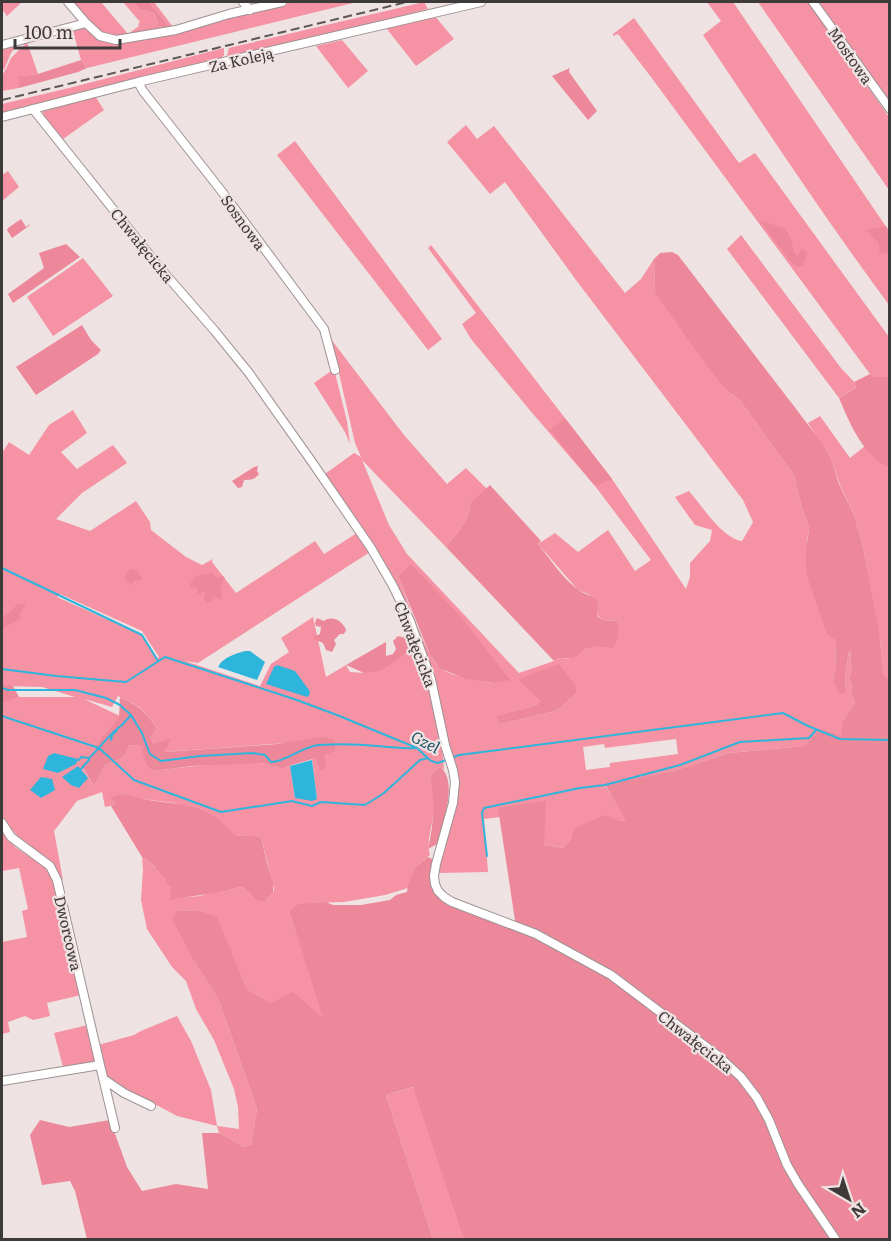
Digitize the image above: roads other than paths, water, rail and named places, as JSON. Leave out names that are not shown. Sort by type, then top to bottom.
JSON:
[{"type":"street","points":[[68,2],[100,36],[116,40],[176,30],[229,14],[282,2]]},
{"type":"street","points":[[243,2],[250,10]]},
{"type":"street","name":"Za Koleją","points":[[2,117],[138,82],[481,2]]},
{"type":"street","name":"Mostowa","points":[[813,2],[890,109]]},
{"type":"street","points":[[2,45],[86,23]]},
{"type":"street","name":"Sosnowa","points":[[138,82],[324,329],[335,369]]},
{"type":"street","name":"Chwałęcicka","points":[[33,109],[160,268],[245,368],[371,548],[402,604],[431,679],[455,782],[449,823],[434,876],[440,894],[452,902],[536,934],[611,975],[717,1055],[741,1077],[757,1098],[792,1174],[836,1239]]},
{"type":"street","name":"Dworcowa","points":[[2,823],[11,837],[50,866],[57,880],[115,1128]]},
{"type":"street","points":[[2,1081],[100,1065]]},
{"type":"street","points":[[105,1080],[150,1106]]},
{"type":"water","points":[[250,651],[265,662],[257,680],[218,667],[226,658]]},
{"type":"water","points":[[277,665],[295,671],[310,694],[307,697],[266,684]]},
{"type":"water","points":[[54,753],[78,759],[76,764],[58,773],[43,769],[48,756]]},
{"type":"water","points":[[312,760],[317,799],[312,801],[295,798],[290,766]]},
{"type":"water","points":[[78,766],[88,778],[79,788],[71,785],[62,777]]},
{"type":"water","points":[[41,777],[52,779],[55,790],[41,798],[30,790]]},
{"type":"waterway","points":[[2,568],[142,635],[158,661]]},
{"type":"waterway","name":"Gzel","points":[[2,669],[126,682],[165,657],[337,715],[417,748],[431,761],[438,763],[459,755],[783,713],[840,739],[890,740]]},
{"type":"waterway","points":[[2,688],[8,690],[75,690],[106,698],[120,705],[131,715],[142,733],[150,754],[161,761],[252,753],[265,755],[271,762],[319,745],[415,748]]},
{"type":"waterway","points":[[121,726],[131,715]]},
{"type":"waterway","points":[[2,716],[99,748],[134,780],[221,812],[292,801],[312,806],[321,802],[365,805],[384,793],[420,760],[428,758]]},
{"type":"waterway","points":[[77,760],[81,757],[89,758],[122,725]]},
{"type":"waterway","points":[[111,740],[117,730]]},
{"type":"waterway","points":[[487,856],[482,813],[484,808],[605,785],[680,765],[740,742],[809,738],[816,730]]},
{"type":"waterway","points":[[81,769],[89,758]]},
{"type":"railway","points":[[2,100],[407,2]]}]
